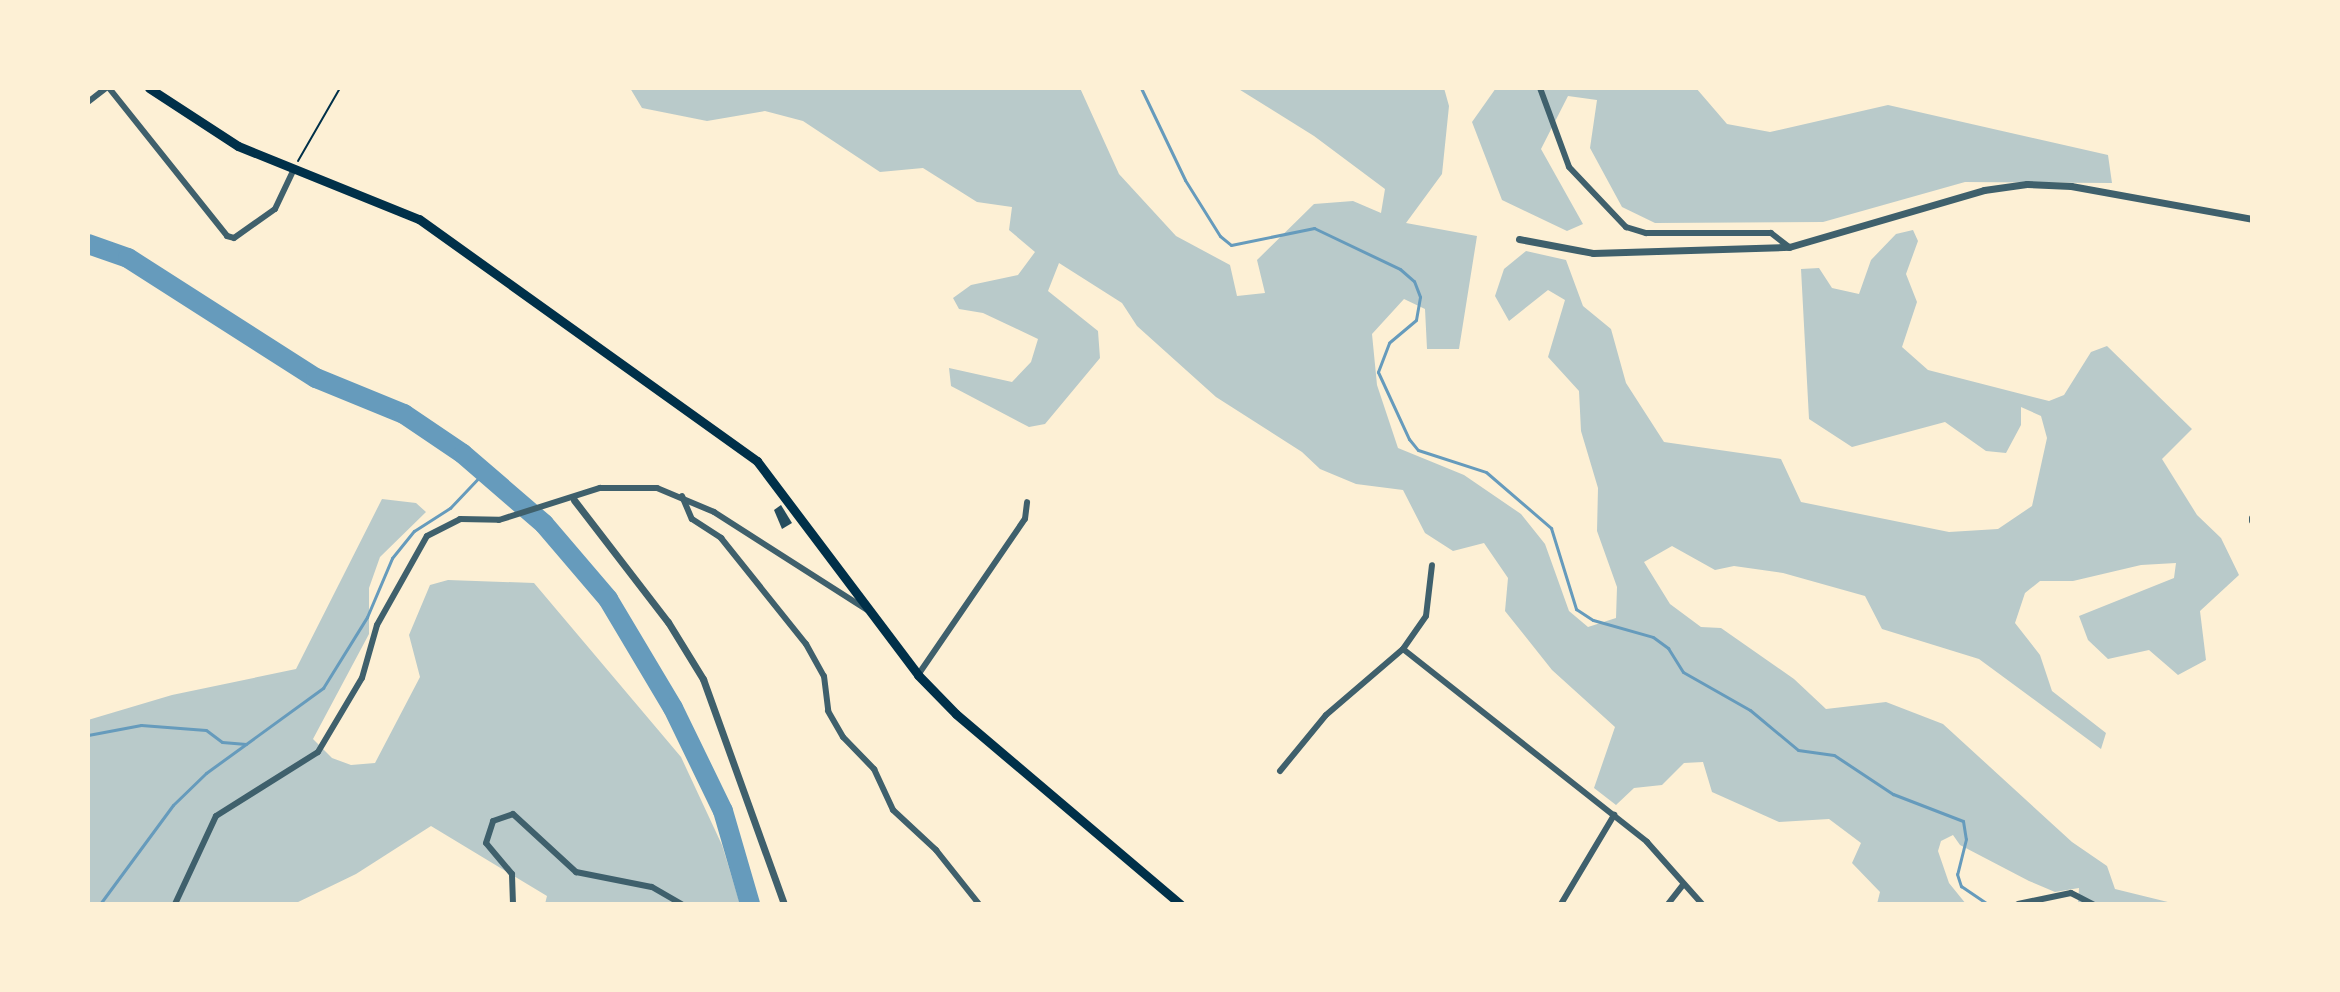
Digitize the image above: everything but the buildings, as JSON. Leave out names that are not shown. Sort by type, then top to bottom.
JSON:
[{"type":"main road","points":[[149,88],[238,146],[419,219],[757,461],[918,675],[956,714],[1180,904]]},
{"type":"street","points":[[88,102],[107,88],[227,236],[234,238],[275,209],[294,169]]},
{"type":"street","points":[[1540,88],[1569,167],[1626,227],[1646,233],[1771,233],[1789,247]]},
{"type":"street","points":[[1519,239],[1593,253],[1789,247],[1984,190],[2027,184],[2071,186],[2252,219]]},
{"type":"street","points":[[175,904],[216,816],[318,752],[362,678],[377,625],[427,536],[460,519],[499,520],[569,501],[600,488],[632,486],[682,496],[757,537],[873,614]]},
{"type":"street","points":[[682,496],[692,519],[721,538],[806,644],[824,676],[828,711],[843,737],[874,769],[893,810],[936,850],[979,904]]},
{"type":"street","points":[[569,501],[668,622],[703,679],[784,904]]},
{"type":"street","points":[[918,675],[1025,519],[1027,502]]},
{"type":"street","points":[[1280,771],[1326,715],[1403,649],[1426,616],[1432,565]]},
{"type":"street","points":[[1403,649],[1647,842],[1702,904]]},
{"type":"street","points":[[513,904],[512,874],[486,843],[493,821],[513,814],[576,872],[652,887],[682,904]]},
{"type":"street","points":[[1561,904],[1614,815]]},
{"type":"street","points":[[1668,904],[1683,885]]},
{"type":"street","points":[[2018,904],[2071,893],[2093,904]]},
{"type":"path","points":[[294,169],[340,88]]},
{"type":"shaded area","points":[[630,88],[1080,88],[1119,174],[1176,236],[1230,265],[1237,296],[1265,293],[1257,260],[1314,204],[1353,201],[1381,213],[1385,189],[1314,136],[1237,88],[1444,88],[1449,106],[1442,174],[1406,223],[1477,236],[1459,349],[1427,349],[1425,309],[1404,299],[1372,334],[1377,385],[1398,448],[1464,475],[1521,514],[1545,544],[1569,611],[1588,627],[1616,618],[1617,587],[1597,531],[1598,488],[1581,431],[1579,391],[1548,357],[1565,300],[1548,290],[1509,321],[1495,296],[1504,269],[1526,251],[1566,260],[1583,306],[1611,329],[1626,383],[1664,442],[1781,459],[1801,502],[1949,532],[1998,529],[2032,506],[2047,438],[2041,416],[2021,407],[2021,425],[2006,453],[1986,451],[1945,422],[1852,447],[1809,419],[1801,269],[1819,268],[1832,288],[1859,294],[1871,260],[1896,234],[1913,230],[1918,241],[1906,274],[1917,302],[1902,347],[1928,370],[2049,401],[2064,395],[2091,352],[2107,346],[2192,429],[2162,459],[2197,515],[2221,538],[2239,575],[2200,611],[2206,660],[2178,675],[2149,650],[2108,659],[2088,640],[2079,616],[2174,578],[2176,563],[2141,565],[2073,581],[2040,581],[2025,593],[2015,623],[2040,655],[2052,691],[2106,733],[2101,749],[1979,659],[1882,629],[1865,596],[1783,573],[1734,566],[1715,570],[1672,546],[1644,562],[1670,604],[1701,627],[1721,628],[1794,679],[1826,709],[1886,702],[1943,724],[2072,842],[2107,866],[2115,889],[2176,904],[2078,904],[2079,888],[2055,892],[1960,845],[1953,835],[1941,841],[1938,851],[1949,883],[1966,904],[1877,904],[1880,892],[1852,863],[1861,843],[1829,819],[1779,822],[1712,792],[1703,762],[1684,763],[1662,785],[1634,788],[1616,805],[1594,788],[1615,727],[1552,670],[1505,611],[1508,578],[1484,543],[1453,551],[1425,533],[1403,490],[1356,484],[1320,469],[1302,452],[1216,397],[1137,326],[1122,303],[1059,263],[1048,291],[1098,331],[1100,358],[1045,424],[1029,427],[951,386],[949,368],[1012,382],[1031,362],[1038,339],[983,313],[959,309],[953,298],[971,285],[1018,275],[1035,252],[1009,230],[1012,207],[977,202],[923,168],[880,172],[803,121],[765,111],[707,121],[642,108]]},
{"type":"shaded area","points":[[1496,88],[1696,88],[1727,124],[1770,132],[1888,105],[2108,155],[2112,183],[1965,182],[1823,222],[1655,223],[1622,207],[1590,148],[1597,100],[1568,96],[1541,149],[1583,224],[1567,231],[1502,200],[1472,122]]},
{"type":"shaded area","points":[[382,499],[416,503],[426,512],[380,557],[369,588],[369,634],[313,739],[332,758],[351,765],[375,763],[420,677],[409,635],[430,585],[448,580],[534,583],[681,757],[722,845],[740,904],[545,904],[547,896],[431,826],[356,874],[294,904],[88,904],[88,720],[172,695],[296,669]]},
{"type":"waterway","points":[[1141,88],[1185,180],[1220,236],[1231,245],[1314,228],[1400,269],[1414,281],[1420,297],[1416,320],[1389,343],[1378,372],[1409,439],[1418,450],[1486,472],[1551,528],[1576,609],[1593,620],[1653,637],[1668,648],[1683,672],[1750,710],[1798,750],[1834,755],[1893,794],[1963,821],[1966,839],[1957,874],[1961,886],[1988,904]]},
{"type":"waterway","points":[[88,244],[128,258],[316,378],[404,414],[463,454],[544,524],[608,599],[673,708],[723,811],[750,904]]},
{"type":"waterway","points":[[100,904],[173,805],[206,773],[323,688],[367,617],[392,558],[414,531],[450,508],[484,472]]},
{"type":"waterway","points":[[88,735],[141,725],[206,730],[222,742],[246,744]]}]
